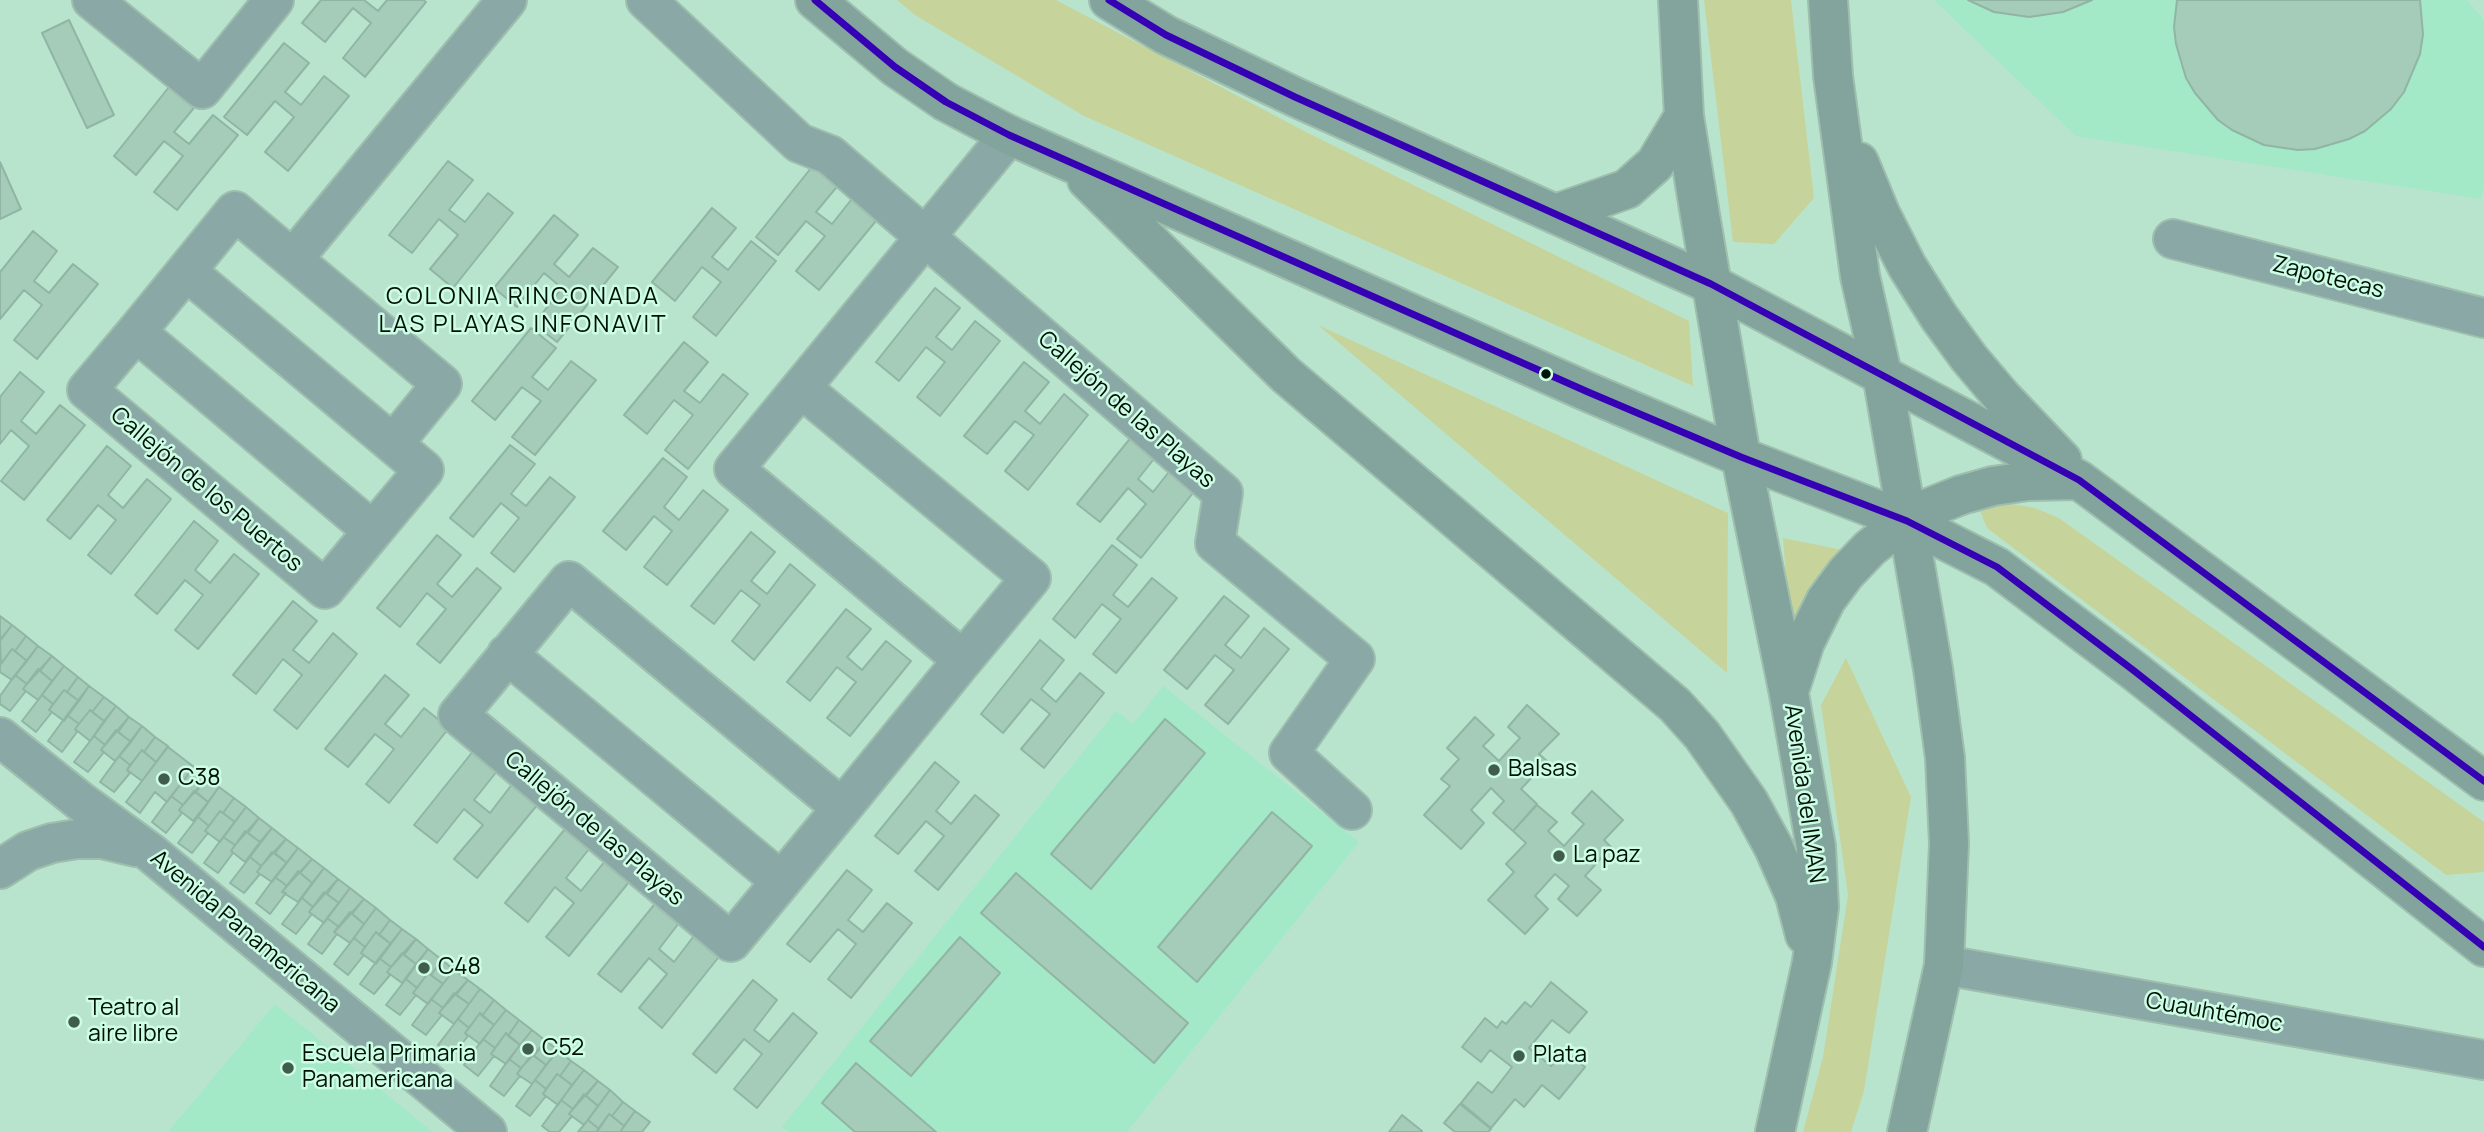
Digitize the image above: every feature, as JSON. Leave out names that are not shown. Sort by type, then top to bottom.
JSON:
[{"type":"main road","points":[[815,0],[895,67],[946,102],[1009,135],[1741,457],[1907,521],[1997,566],[2484,947]]},
{"type":"main road","points":[[1109,0],[1189,47],[1711,284],[2080,480],[2484,781]]},
{"type":"main road","name":"Avenida del IMAN","points":[[1678,0],[1684,117],[1711,284],[1741,457],[1789,694],[1816,847],[1819,907],[1812,962],[1775,1132]]},
{"type":"main road","points":[[1828,0],[1833,76],[1860,276],[1882,374],[1933,669],[1945,758],[1949,843],[1944,965],[1907,1132]]},
{"type":"main road","points":[[1833,76],[1857,158],[1880,213],[1907,266],[1969,358],[2080,480]]},
{"type":"main road","points":[[1555,214],[1627,189],[1655,164],[1684,117]]},
{"type":"main road","points":[[1071,163],[1286,375],[1675,705],[1727,768],[1774,848],[1795,896],[1812,962]]},
{"type":"main road","points":[[1789,694],[1797,662],[1810,629],[1826,600],[1846,573],[1870,548],[1926,509],[1961,495],[1993,486],[2028,481],[2080,480]]},
{"type":"street","points":[[92,0],[202,89],[256,6]]},
{"type":"street","points":[[293,259],[507,0]]},
{"type":"street","name":"Callejón de las Playas","points":[[646,0],[799,143],[830,155],[1223,493],[1215,543],[1355,659],[1289,752],[1352,810]]},
{"type":"street","points":[[963,660],[734,469],[1009,135]]},
{"type":"street","name":"Callejón de los Puertos","points":[[186,271],[424,470],[325,589],[87,390],[235,211],[442,384],[393,444]]},
{"type":"street","name":"Zapotecas","points":[[2172,239],[2484,318]]},
{"type":"street","points":[[136,332],[373,531]]},
{"type":"street","name":"Callejón de las Playas","points":[[801,387],[1031,578],[842,808],[730,942],[458,715],[569,581],[842,808]]},
{"type":"street","points":[[508,654],[781,881]]},
{"type":"street","name":"Avenida Panamericana","points":[[0,737],[151,853],[487,1132]]},
{"type":"street","points":[[0,869],[28,852],[52,843],[77,839],[102,839],[151,853]]},
{"type":"street","name":"Cuauhtémoc","points":[[1944,965],[2484,1060]]},
{"type":"shaded area","points":[[897,0],[1056,0],[1308,133],[1689,321],[1693,386],[1084,116],[915,15]]},
{"type":"shaded area","points":[[1704,0],[1791,0],[1814,198],[1774,244],[1733,242]]},
{"type":"shaded area","points":[[1934,0],[2467,0],[2484,20],[2484,186],[2481,199],[2076,136]]},
{"type":"shaded area","points":[[1318,325],[1728,513],[1727,673]]},
{"type":"shaded area","points":[[2002,502],[2035,508],[2059,518],[2484,822],[2484,872],[2446,875],[1987,528],[1979,508]]},
{"type":"shaded area","points":[[1783,538],[1843,550],[1790,629]]},
{"type":"shaded area","points":[[1846,658],[1911,797],[1864,1091],[1851,1132],[1803,1132],[1823,1057],[1848,895],[1821,705]]},
{"type":"shaded area","points":[[1163,686],[1359,842],[1127,1132],[789,1132],[782,1127],[1116,711],[1133,724]]},
{"type":"shaded area","name":"Escuela Primaria Panamericana","points":[[275,1004],[433,1132],[168,1132]]},
{"type":"building","points":[[321,0],[364,0],[378,11],[387,0],[426,2],[365,77],[343,58],[371,23],[353,8],[325,42],[302,23]]},
{"type":"building","points":[[1968,0],[2092,0],[2063,12],[2029,17],[1994,12]]},
{"type":"building","points":[[2177,0],[2420,0],[2423,34],[2420,54],[2404,92],[2391,109],[2365,131],[2349,139],[2315,149],[2298,150],[2264,145],[2232,130],[2218,120],[2186,78],[2174,27]]},
{"type":"building","points":[[69,20],[114,115],[87,128],[42,33]]},
{"type":"building","points":[[284,43],[309,63],[285,92],[301,105],[324,76],[349,96],[288,171],[265,152],[294,117],[275,101],[247,135],[224,117]]},
{"type":"building","points":[[173,82],[198,103],[174,132],[189,144],[213,115],[238,135],[177,210],[154,192],[183,156],[164,141],[136,175],[114,156]]},
{"type":"building","points":[[448,161],[473,180],[449,210],[465,222],[488,193],[513,213],[453,288],[430,269],[458,235],[439,219],[412,253],[389,235]]},
{"type":"building","points":[[0,162],[21,209],[0,219]]},
{"type":"building","points":[[815,163],[840,183],[816,212],[832,224],[855,195],[880,216],[819,290],[796,271],[825,236],[806,221],[778,255],[756,237]]},
{"type":"building","points":[[712,208],[736,228],[712,257],[728,270],[751,241],[776,261],[716,336],[693,317],[721,282],[702,267],[675,301],[652,282]]},
{"type":"building","points":[[554,215],[578,235],[554,264],[569,277],[593,248],[618,267],[557,342],[534,324],[562,288],[544,273],[517,307],[494,288]]},
{"type":"building","points":[[33,231],[57,251],[34,281],[49,293],[73,264],[98,284],[37,359],[14,340],[42,305],[24,290],[0,319],[0,272]]},
{"type":"building","points":[[935,288],[960,308],[936,337],[952,350],[975,321],[1000,341],[940,416],[917,397],[945,362],[926,347],[899,381],[876,362]]},
{"type":"building","points":[[531,328],[556,348],[532,377],[548,390],[571,361],[596,380],[535,455],[512,437],[541,401],[522,387],[495,420],[472,401]]},
{"type":"building","points":[[684,342],[708,362],[684,391],[700,403],[723,374],[748,394],[688,469],[665,450],[693,415],[674,400],[647,434],[624,415]]},
{"type":"building","points":[[1024,362],[1049,382],[1025,411],[1040,424],[1064,394],[1088,415],[1028,490],[1005,471],[1034,435],[1015,421],[987,454],[964,436]]},
{"type":"building","points":[[20,372],[44,392],[21,421],[36,434],[60,405],[85,425],[24,500],[1,481],[29,446],[11,430],[0,444],[0,397]]},
{"type":"building","points":[[1137,430],[1161,450],[1138,479],[1153,492],[1176,463],[1201,483],[1141,558],[1117,539],[1146,504],[1128,488],[1100,522],[1077,504]]},
{"type":"building","points":[[510,445],[535,464],[511,494],[526,506],[550,477],[575,497],[514,572],[491,553],[519,518],[501,503],[473,537],[450,518]]},
{"type":"building","points":[[107,446],[131,466],[108,495],[123,508],[147,479],[171,499],[111,574],[88,555],[116,520],[98,505],[70,539],[47,520]]},
{"type":"building","points":[[663,458],[687,477],[664,507],[679,520],[703,490],[728,510],[667,585],[644,567],[672,531],[654,516],[626,550],[603,531]]},
{"type":"building","points":[[194,521],[218,541],[195,570],[210,583],[234,554],[259,574],[198,649],[175,630],[203,595],[185,580],[157,614],[135,595]]},
{"type":"building","points":[[751,532],[775,552],[751,581],[767,594],[790,564],[815,585],[754,660],[732,641],[760,605],[741,590],[714,624],[691,606]]},
{"type":"building","points":[[437,535],[461,555],[437,584],[452,597],[477,568],[501,588],[440,663],[417,644],[446,609],[427,593],[400,627],[377,608]]},
{"type":"building","points":[[1112,545],[1137,565],[1113,595],[1128,607],[1152,578],[1177,598],[1116,673],[1093,654],[1121,619],[1102,604],[1075,638],[1053,619]]},
{"type":"building","points":[[1224,596],[1249,616],[1225,645],[1241,658],[1264,628],[1289,649],[1228,724],[1205,705],[1234,670],[1215,655],[1187,689],[1164,670]]},
{"type":"building","points":[[293,601],[317,621],[293,650],[309,663],[333,633],[357,654],[297,729],[274,710],[302,675],[283,659],[256,694],[233,675]]},
{"type":"building","points":[[846,609],[871,629],[847,657],[862,670],[886,641],[911,661],[850,736],[827,718],[856,682],[837,667],[810,701],[787,682]]},
{"type":"building","points":[[0,616],[12,625],[0,640]]},
{"type":"building","points":[[12,625],[26,636],[1,664],[0,641]]},
{"type":"building","points":[[26,636],[38,646],[27,661],[15,651]]},
{"type":"building","points":[[1040,640],[1064,660],[1041,689],[1056,702],[1080,673],[1104,693],[1044,768],[1021,749],[1050,714],[1031,699],[1003,733],[981,714]]},
{"type":"building","points":[[38,646],[52,656],[27,684],[15,675]]},
{"type":"building","points":[[12,649],[27,661],[12,680],[0,672],[0,665]]},
{"type":"building","points":[[52,656],[64,666],[52,681],[40,671]]},
{"type":"building","points":[[64,666],[78,677],[67,692],[64,690],[53,704],[42,695]]},
{"type":"building","points":[[38,669],[52,681],[38,700],[23,689]]},
{"type":"building","points":[[15,675],[27,684],[23,689],[26,691],[10,711],[0,704],[0,696]]},
{"type":"building","points":[[385,675],[409,695],[385,724],[401,737],[424,708],[449,728],[389,803],[366,784],[394,749],[375,734],[348,767],[325,749]]},
{"type":"building","points":[[78,677],[89,686],[79,701],[67,692]]},
{"type":"building","points":[[89,686],[104,697],[79,724],[67,715]]},
{"type":"building","points":[[64,690],[79,701],[64,721],[49,710]]},
{"type":"building","points":[[42,695],[53,704],[49,710],[52,712],[36,732],[22,721]]},
{"type":"building","points":[[104,697],[116,706],[104,721],[92,712]]},
{"type":"building","name":"Balsas","points":[[1527,705],[1559,734],[1539,754],[1547,761],[1521,789],[1537,804],[1513,831],[1493,813],[1504,801],[1491,788],[1471,810],[1484,823],[1461,849],[1424,815],[1450,786],[1441,779],[1459,759],[1447,748],[1475,717],[1494,735],[1483,746],[1499,761],[1520,738],[1508,727]]},
{"type":"building","points":[[116,706],[129,717],[105,745],[94,736]]},
{"type":"building","points":[[90,710],[104,721],[90,741],[75,729]]},
{"type":"building","points":[[67,715],[79,724],[75,729],[77,732],[62,752],[48,741]]},
{"type":"building","points":[[129,717],[142,726],[131,742],[118,732]]},
{"type":"building","points":[[1165,719],[1205,753],[1091,889],[1051,854]]},
{"type":"building","points":[[142,726],[155,737],[130,765],[119,756]]},
{"type":"building","points":[[116,730],[131,742],[115,761],[101,750]]},
{"type":"building","points":[[94,736],[105,745],[101,750],[104,752],[88,772],[74,762]]},
{"type":"building","points":[[155,737],[168,746],[156,762],[144,752]]},
{"type":"building","name":"C38","points":[[168,747],[194,767],[167,802],[155,792],[140,813],[126,802]]},
{"type":"building","points":[[142,750],[156,762],[142,781],[127,770]]},
{"type":"building","points":[[474,750],[498,770],[474,800],[490,813],[513,783],[538,804],[477,878],[454,859],[483,825],[464,809],[437,843],[414,825]]},
{"type":"building","points":[[119,756],[130,765],[127,770],[130,773],[114,792],[100,782]]},
{"type":"building","points":[[935,762],[959,782],[936,811],[951,824],[975,795],[999,815],[938,890],[915,871],[944,836],[926,821],[898,854],[875,836]]},
{"type":"building","points":[[194,767],[207,778],[183,805],[171,796]]},
{"type":"building","points":[[207,778],[219,787],[208,802],[196,792]]},
{"type":"building","points":[[219,787],[234,798],[209,826],[198,817]]},
{"type":"building","points":[[194,791],[208,802],[193,821],[179,810]]},
{"type":"building","name":"La paz","points":[[1592,791],[1623,820],[1604,840],[1611,847],[1585,876],[1601,890],[1577,916],[1558,899],[1569,886],[1555,874],[1535,896],[1548,909],[1525,934],[1488,900],[1514,872],[1506,864],[1526,843],[1513,831],[1537,805],[1557,822],[1548,831],[1564,846],[1584,824],[1572,813]]},
{"type":"building","points":[[171,796],[183,805],[179,810],[182,813],[166,833],[152,822]]},
{"type":"building","points":[[234,798],[246,807],[235,822],[223,813]]},
{"type":"building","points":[[246,807],[259,818],[235,845],[223,837]]},
{"type":"building","points":[[220,811],[235,822],[220,842],[205,831]]},
{"type":"building","points":[[1272,812],[1312,846],[1197,982],[1158,947]]},
{"type":"building","points":[[198,817],[209,826],[205,831],[208,833],[192,853],[178,843]]},
{"type":"building","points":[[259,818],[272,828],[260,842],[248,833]]},
{"type":"building","points":[[272,828],[286,839],[261,866],[250,857]]},
{"type":"building","points":[[565,829],[589,849],[566,878],[581,891],[605,861],[629,882],[569,956],[546,937],[574,903],[555,887],[528,922],[505,903]]},
{"type":"building","points":[[245,831],[260,842],[245,862],[231,851]]},
{"type":"building","points":[[223,837],[235,845],[231,851],[233,853],[218,873],[204,863]]},
{"type":"building","points":[[286,839],[298,848],[287,863],[275,853]]},
{"type":"building","points":[[298,848],[312,859],[287,886],[275,877]]},
{"type":"building","points":[[272,852],[287,863],[272,882],[257,872]]},
{"type":"building","points":[[250,857],[261,866],[257,872],[260,874],[244,893],[230,883]]},
{"type":"building","points":[[312,859],[324,868],[312,883],[300,873]]},
{"type":"building","points":[[324,868],[338,879],[313,907],[302,898]]},
{"type":"building","points":[[847,870],[872,890],[848,920],[863,932],[887,903],[912,923],[851,998],[828,979],[856,944],[838,929],[810,962],[787,944]]},
{"type":"building","points":[[298,871],[312,883],[298,902],[282,892]]},
{"type":"building","points":[[1016,873],[1188,1023],[1154,1063],[981,913]]},
{"type":"building","points":[[275,877],[287,886],[282,892],[286,893],[270,914],[256,903]]},
{"type":"building","points":[[338,879],[350,888],[339,903],[327,894]]},
{"type":"building","points":[[350,888],[364,899],[339,927],[327,918]]},
{"type":"building","points":[[324,892],[339,903],[324,923],[309,912]]},
{"type":"building","points":[[302,898],[313,907],[309,912],[312,914],[296,934],[282,924]]},
{"type":"building","points":[[364,899],[376,908],[364,924],[352,914]]},
{"type":"building","points":[[658,900],[682,919],[659,949],[674,962],[697,932],[722,953],[662,1028],[639,1008],[667,974],[649,958],[621,992],[598,974]]},
{"type":"building","points":[[376,908],[390,920],[379,935],[376,932],[365,947],[354,938]]},
{"type":"building","points":[[350,912],[364,924],[350,943],[334,932]]},
{"type":"building","points":[[327,918],[339,927],[322,954],[308,944]]},
{"type":"building","points":[[390,920],[402,929],[391,944],[379,935]]},
{"type":"building","points":[[402,929],[416,939],[391,967],[379,958]]},
{"type":"building","points":[[376,932],[391,944],[376,964],[361,953]]},
{"type":"building","points":[[960,937],[1000,973],[911,1076],[870,1041]]},
{"type":"building","points":[[354,938],[365,947],[361,953],[364,955],[348,975],[334,964]]},
{"type":"building","points":[[416,939],[428,949],[416,964],[404,955]]},
{"type":"building","name":"C48","points":[[428,949],[442,960],[417,988],[406,979]]},
{"type":"building","points":[[402,953],[416,964],[402,983],[387,972]]},
{"type":"building","points":[[379,958],[391,967],[387,972],[390,975],[374,994],[360,984]]},
{"type":"building","name":"C48","points":[[442,960],[454,970],[443,984],[431,975]]},
{"type":"building","points":[[454,970],[468,980],[443,1008],[431,999]]},
{"type":"building","name":"C48","points":[[428,973],[443,984],[428,1004],[413,993]]},
{"type":"building","name":"C48","points":[[406,979],[417,988],[413,993],[416,995],[400,1015],[386,1005]]},
{"type":"building","points":[[468,980],[480,989],[469,1004],[456,995]]},
{"type":"building","points":[[753,980],[777,1000],[754,1030],[769,1042],[793,1013],[817,1033],[757,1108],[734,1089],[762,1054],[744,1039],[716,1073],[693,1054]]},
{"type":"building","name":"Plata","points":[[1551,982],[1587,1012],[1569,1033],[1552,1020],[1529,1048],[1551,1066],[1564,1050],[1585,1067],[1559,1099],[1542,1085],[1524,1107],[1515,1099],[1491,1128],[1461,1103],[1478,1082],[1492,1093],[1512,1067],[1490,1050],[1481,1062],[1462,1047],[1485,1018],[1497,1028],[1502,1021],[1506,1024],[1525,1002],[1531,1007]]},
{"type":"building","points":[[480,989],[494,1000],[469,1028],[458,1019]]},
{"type":"building","points":[[454,993],[469,1004],[454,1024],[439,1013]]},
{"type":"building","points":[[431,999],[443,1008],[439,1013],[442,1015],[426,1035],[412,1025]]},
{"type":"building","points":[[494,1000],[506,1010],[494,1025],[482,1016]]},
{"type":"building","points":[[506,1010],[519,1020],[495,1048],[483,1039]]},
{"type":"building","points":[[480,1013],[494,1025],[480,1044],[465,1033]]},
{"type":"building","points":[[458,1019],[469,1028],[465,1033],[468,1036],[452,1056],[438,1045]]},
{"type":"building","points":[[519,1020],[532,1030],[520,1045],[508,1036]]},
{"type":"building","name":"C52","points":[[532,1030],[546,1041],[521,1068],[509,1059]]},
{"type":"building","points":[[506,1033],[520,1045],[506,1064],[491,1054]]},
{"type":"building","points":[[483,1039],[495,1048],[491,1054],[494,1056],[478,1076],[464,1065]]},
{"type":"building","name":"C52","points":[[546,1041],[558,1050],[546,1065],[534,1056]]},
{"type":"building","points":[[558,1050],[571,1061],[546,1089],[535,1080]]},
{"type":"building","name":"C52","points":[[532,1054],[546,1065],[532,1084],[517,1074]]},
{"type":"building","name":"C52","points":[[509,1059],[521,1068],[517,1074],[520,1076],[504,1096],[490,1086]]},
{"type":"building","points":[[571,1061],[584,1070],[572,1085],[560,1076]]},
{"type":"building","points":[[856,1063],[936,1132],[855,1132],[822,1103]]},
{"type":"building","points":[[584,1070],[598,1081],[573,1109],[561,1100]]},
{"type":"building","points":[[557,1074],[572,1085],[558,1105],[543,1094]]},
{"type":"building","points":[[535,1080],[546,1089],[543,1094],[546,1096],[530,1116],[516,1106]]},
{"type":"building","points":[[598,1081],[610,1090],[598,1106],[586,1096]]},
{"type":"building","points":[[610,1090],[623,1102],[612,1116],[609,1114],[599,1129],[588,1120]]},
{"type":"building","points":[[584,1094],[598,1106],[584,1125],[569,1114]]},
{"type":"building","points":[[561,1100],[573,1109],[569,1114],[572,1116],[559,1132],[550,1132],[542,1126]]},
{"type":"building","points":[[623,1102],[635,1111],[624,1126],[612,1116]]},
{"type":"building","points":[[1460,1104],[1491,1129],[1488,1132],[1455,1132],[1444,1123]]},
{"type":"building","points":[[635,1111],[650,1122],[642,1132],[620,1132]]},
{"type":"building","points":[[609,1114],[624,1126],[620,1132],[596,1132]]},
{"type":"building","points":[[1402,1115],[1422,1131],[1422,1132],[1389,1132]]},
{"type":"building","points":[[588,1120],[599,1129],[596,1132],[578,1132]]},
{"type":"transit line","points":[[815,0],[895,67],[946,102],[1009,135],[1588,392],[1741,457],[1907,521],[1997,567],[2133,670],[2484,947]]},
{"type":"transit line","points":[[1109,0],[1166,35],[1295,97],[1711,284],[2079,480],[2484,781]]},
{"type":"place","name":"Balsas","points":[[1494,770]]},
{"type":"place","name":"C38","points":[[164,779]]},
{"type":"place","name":"La paz","points":[[1559,856]]},
{"type":"place","name":"C48","points":[[424,968]]},
{"type":"place","name":"Teatro al aire libre","points":[[74,1022]]},
{"type":"place","name":"C52","points":[[528,1049]]},
{"type":"place","name":"Plata","points":[[1519,1056]]},
{"type":"place","name":"Escuela Primaria Panamericana","points":[[288,1068]]},
{"type":"district","name":"COLONIA RINCONADA LAS PLAYAS INFONAVIT","points":[[523,311]]}]
